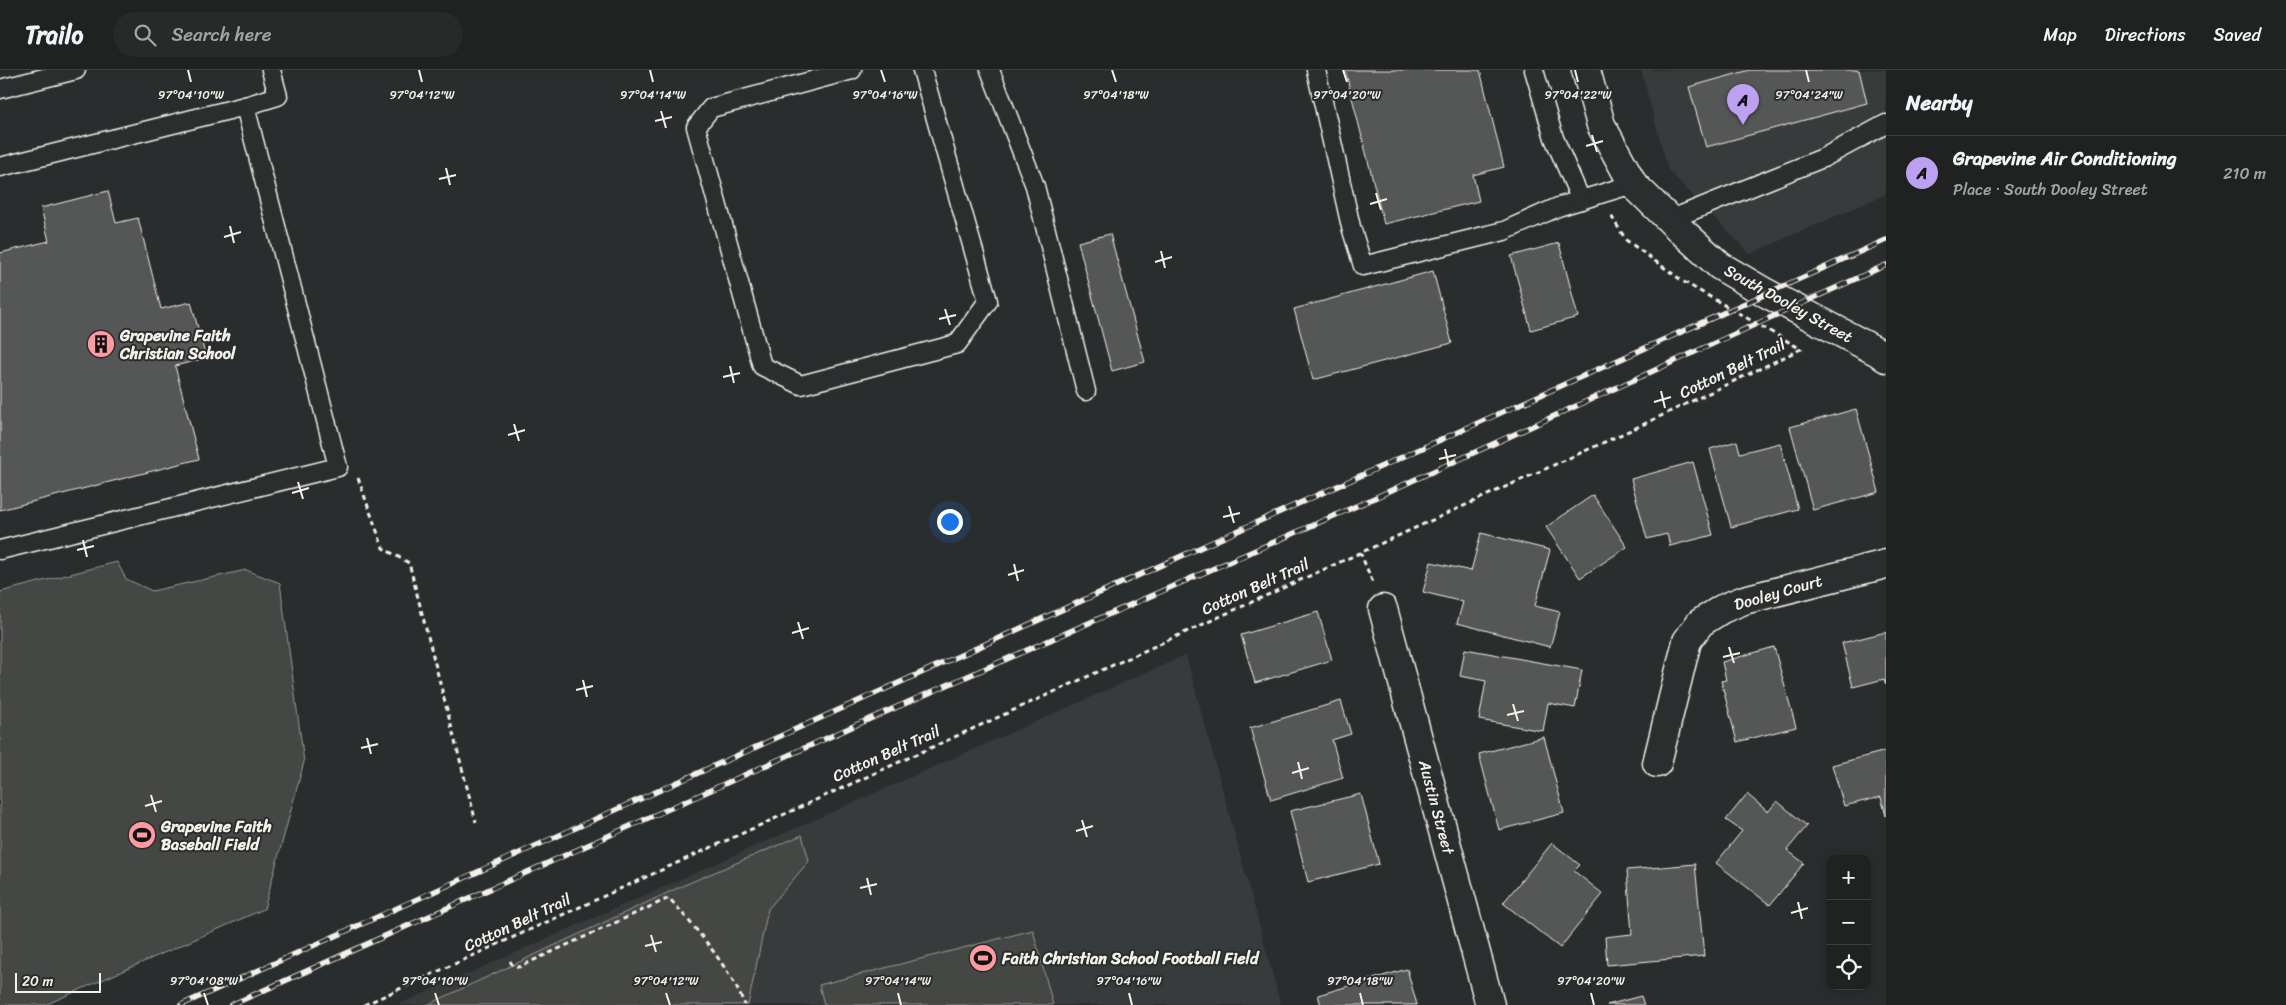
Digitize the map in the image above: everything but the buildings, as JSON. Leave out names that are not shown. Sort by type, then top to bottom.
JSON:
[{"type":"street","name":"South Dooley Street","points":[[1590,71],[1601,125],[1633,184],[1669,220],[1720,266],[1766,294],[1883,353]]},
{"type":"street","name":"Dooley Court","points":[[1657,763],[1687,641],[1700,623],[1722,609],[1744,600],[1886,564]]},
{"type":"street","name":"Austin Street","points":[[1383,609],[1490,1005]]},
{"type":"lane","points":[[0,89],[76,70]]},
{"type":"lane","points":[[0,168],[278,96],[271,70]]},
{"type":"lane","points":[[852,70],[711,108],[696,127],[762,366],[801,385],[957,344],[988,301],[922,70]]},
{"type":"lane","points":[[990,70],[1035,186],[1086,390]]},
{"type":"lane","points":[[1316,70],[1351,227],[1363,266],[1504,230],[1558,207],[1633,184]]},
{"type":"lane","points":[[1534,70],[1554,138],[1581,200]]},
{"type":"lane","points":[[0,550],[338,467],[244,106]]},
{"type":"lane","points":[[1669,220],[1823,158],[1886,124]]},
{"type":"path","name":"Cotton Belt Trail","points":[[364,1005],[1633,430],[1801,349],[1684,282],[1626,240],[1612,219],[1602,194]]},
{"type":"path","points":[[338,467],[358,477],[383,548],[409,563],[476,822]]},
{"type":"path","points":[[510,961],[513,966],[519,967],[669,898],[704,939],[735,983],[745,1005]]},
{"type":"shaded area","points":[[1641,70],[1886,70],[1886,194],[1750,254],[1668,170]]},
{"type":"shaded area","name":"Grapevine Faith Baseball Field","points":[[117,562],[126,579],[152,591],[246,570],[280,583],[304,762],[264,909],[45,1005],[0,1005],[0,592]]},
{"type":"shaded area","points":[[1186,655],[1281,1005],[397,1005]]},
{"type":"shaded area","points":[[802,835],[809,861],[768,909],[748,1005],[427,1005],[682,886]]},
{"type":"shaded area","name":"Faith Christian School Football Field","points":[[1033,930],[1053,1005],[824,1005],[819,985]]},
{"type":"railway","points":[[181,1005],[1886,240]]},
{"type":"railway","points":[[231,1005],[856,725],[1361,504],[1886,265]]},
{"type":"place","name":"Grapevine Air Conditioning","points":[[1743,125]]},
{"type":"place","name":"Grapevine Faith Christian School","points":[[101,344]]},
{"type":"place","name":"Grapevine Faith Baseball Field","points":[[142,835]]},
{"type":"place","name":"Faith Christian School Football Field","points":[[983,958]]}]
